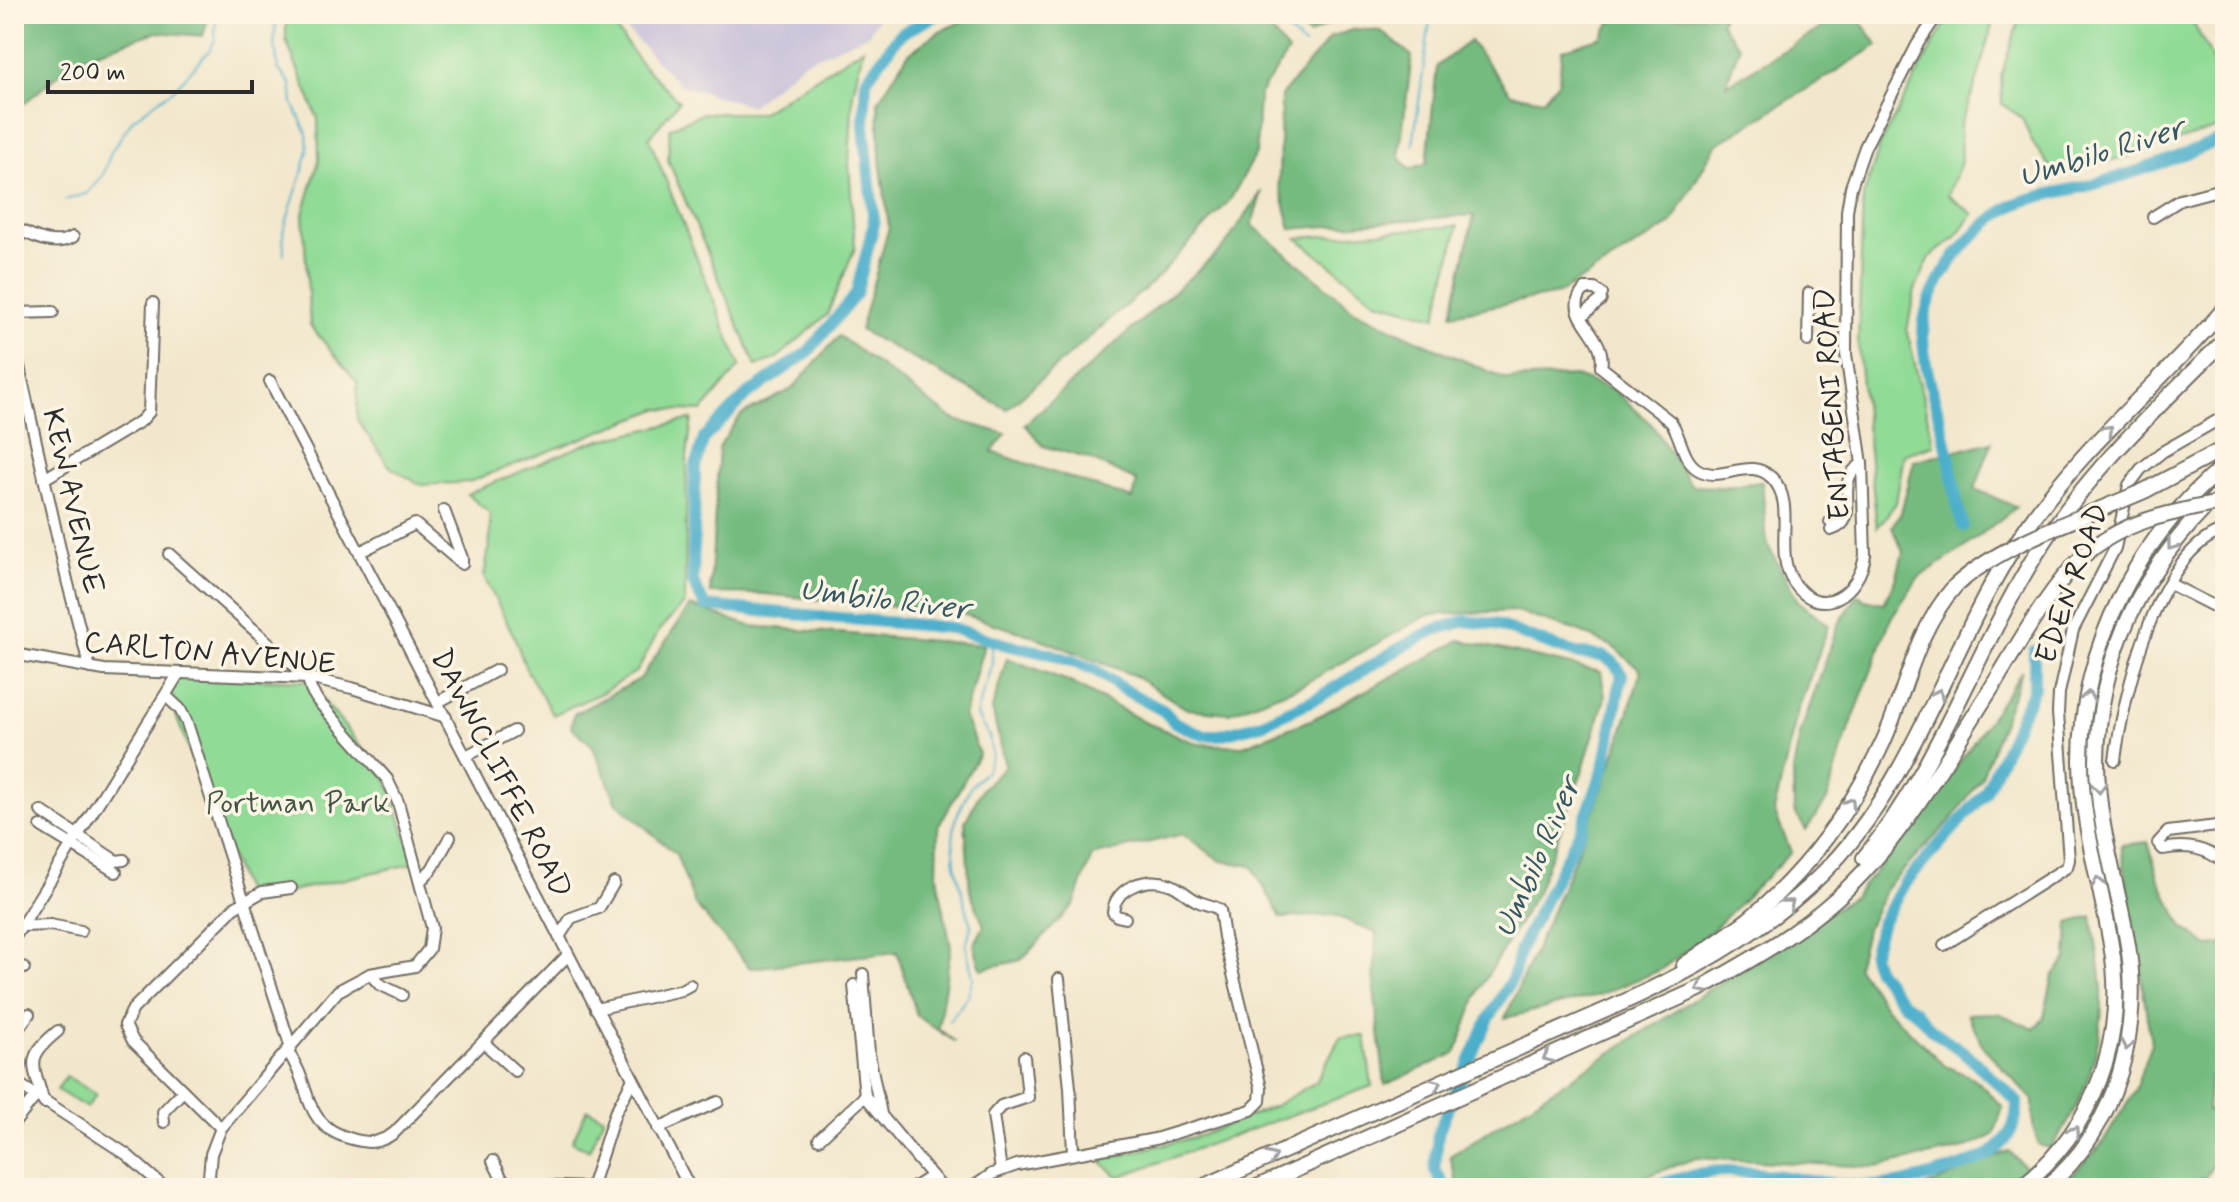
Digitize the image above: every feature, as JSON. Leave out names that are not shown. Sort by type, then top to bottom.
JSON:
[{"type":"highway","points":[[1201,1188],[1652,990],[1708,961],[1755,930],[1805,890],[1850,843],[1897,775],[1977,614],[2026,528],[2085,453],[2225,308]]},
{"type":"highway","points":[[1768,948],[1842,882],[1902,807],[1942,738],[1995,627],[2051,530],[2102,466],[2225,340]]},
{"type":"highway","points":[[1652,990],[1750,918],[1799,871],[1840,818],[1884,740],[1916,649],[1931,618],[1955,586],[1969,573],[2004,552],[2146,490],[2225,448]]},
{"type":"highway","points":[[2020,1188],[2057,1154],[2081,1121],[2103,1075],[2113,1031],[2115,973],[2087,830],[2081,761],[2087,694],[2096,657],[2119,598],[2143,554],[2180,507],[2225,465]]},
{"type":"highway","points":[[2046,1188],[2071,1163],[2102,1117],[2119,1078],[2128,1041],[2131,970],[2098,789],[2098,732],[2111,668],[2126,622],[2151,573],[2192,519],[2225,488]]},
{"type":"highway","points":[[1255,1188],[1699,989],[1806,924],[1836,900],[1892,841],[2047,601],[2083,556],[2104,539],[2133,524],[2164,514],[2225,502]]},
{"type":"street","name":"ENTABENI ROAD","points":[[1581,317],[1603,350],[1601,367],[1671,422],[1678,431],[1687,457],[1696,468],[1719,475],[1745,468],[1757,469],[1774,480],[1783,501],[1784,557],[1795,584],[1815,600],[1840,598],[1850,590],[1863,569],[1862,464],[1846,354],[1847,211],[1851,187],[1871,134],[1917,45],[1938,14]]},
{"type":"street","points":[[2153,217],[2170,205],[2225,188]]},
{"type":"street","points":[[14,227],[47,240],[62,241],[73,237]]},
{"type":"street","points":[[1592,288],[1602,297],[1581,317],[1577,305],[1581,292],[1592,288]]},
{"type":"street","points":[[1808,341],[1809,293]]},
{"type":"street","points":[[44,479],[141,421],[149,412],[153,303]]},
{"type":"street","points":[[14,313],[53,312]]},
{"type":"street","name":"KEW AVENUE","points":[[14,344],[90,668]]},
{"type":"street","name":"DAWNCLIFFE ROAD","points":[[270,381],[690,1188]]},
{"type":"street","name":"EDEN ROAD","points":[[1944,945],[2069,864],[2058,713],[2059,693],[2073,630],[2115,548],[2127,490],[2133,478],[2162,452],[2225,416]]},
{"type":"street","points":[[1830,526],[1847,511],[1846,483],[1850,473],[1862,464]]},
{"type":"street","points":[[360,552],[415,524],[462,564],[444,510]]},
{"type":"street","points":[[2115,760],[2130,677],[2149,625],[2170,584],[2196,545],[2225,530]]},
{"type":"street","points":[[169,554],[308,678],[318,701],[387,779],[398,802],[432,928],[429,949],[415,966],[370,974],[338,991],[221,1128],[211,1154],[208,1188]]},
{"type":"street","points":[[2170,584],[2225,612]]},
{"type":"street","name":"CARLTON AVENUE","points":[[14,654],[90,668],[308,678],[446,717]]},
{"type":"street","points":[[438,702],[497,670]]},
{"type":"street","points":[[14,938],[179,673]]},
{"type":"street","points":[[166,696],[180,709],[187,723],[289,1050],[315,1116],[322,1126],[357,1141],[379,1142],[394,1133],[568,955]]},
{"type":"street","points":[[466,756],[514,731]]},
{"type":"street","points":[[41,811],[116,872]]},
{"type":"street","points":[[2225,825],[2168,832],[2158,843],[2162,849],[2200,849],[2225,863]]},
{"type":"street","points":[[41,826],[116,861],[124,860]]},
{"type":"street","points":[[420,881],[432,869],[450,837]]},
{"type":"street","points":[[972,1188],[1001,1170],[1162,1137],[1251,1110],[1260,1101],[1261,1088],[1220,910],[1194,900],[1170,884],[1151,881],[1132,887],[1117,898],[1113,912],[1125,918]]},
{"type":"street","points":[[559,937],[571,918],[599,908],[614,883]]},
{"type":"street","points":[[221,1128],[127,1034],[125,1025],[133,1009],[220,919],[262,892],[291,888]]},
{"type":"street","points":[[22,926],[50,925],[81,931]]},
{"type":"street","points":[[370,974],[379,984],[402,995]]},
{"type":"street","points":[[863,974],[869,1054],[881,1114]]},
{"type":"street","points":[[1059,979],[1073,1153]]},
{"type":"street","points":[[596,1009],[681,990],[690,985]]},
{"type":"street","points":[[854,985],[865,1096],[942,1188]]},
{"type":"street","points":[[14,1034],[29,1014]]},
{"type":"street","points":[[40,1100],[34,1056],[44,1042],[58,1031]]},
{"type":"street","points":[[483,1042],[515,1071]]},
{"type":"street","points":[[1001,1170],[993,1115],[1001,1106],[1028,1097],[1024,1057]]},
{"type":"street","points":[[493,1161],[502,1179],[509,1185],[591,1188],[615,1113],[633,1079]]},
{"type":"street","points":[[14,1081],[126,1154],[165,1188]]},
{"type":"street","points":[[164,1122],[163,1112],[183,1091]]},
{"type":"street","points":[[819,1139],[865,1096]]},
{"type":"street","points":[[14,1123],[40,1100]]},
{"type":"street","points":[[658,1128],[718,1102]]},
{"type":"street","points":[[913,1188],[932,1176]]},
{"type":"shaded area","points":[[618,14],[880,14],[869,34],[804,62],[751,106],[680,85],[629,32]]},
{"type":"green space","points":[[14,14],[209,14],[203,36],[156,32],[78,58],[15,111]]},
{"type":"green space","points":[[286,14],[605,14],[643,66],[679,101],[649,138],[740,366],[702,411],[658,409],[469,482],[421,485],[390,467],[357,420],[357,382],[310,325],[303,214],[319,160],[318,119],[286,40]]},
{"type":"green space","points":[[973,14],[1262,14],[1288,52],[1259,95],[1256,154],[1230,200],[1154,281],[1007,409],[860,330],[889,227],[880,159],[878,101],[909,53],[940,31]]},
{"type":"green space","points":[[1287,14],[1346,14],[1309,35]]},
{"type":"green space","points":[[1615,14],[1646,14],[1647,19],[1723,14],[1721,23],[1739,47],[1726,85],[1845,14],[1855,14],[1878,45],[1716,145],[1671,224],[1558,294],[1452,314],[1474,215],[1291,229],[1279,184],[1281,96],[1331,37],[1355,29],[1381,31],[1412,56],[1399,157],[1410,169],[1427,163],[1437,66],[1470,41],[1511,94],[1543,100],[1559,81],[1562,50],[1602,37]]},
{"type":"green space","points":[[1954,14],[1995,14],[1977,81],[1960,126],[1961,162],[1948,195],[1973,214],[1956,237],[1930,257],[1915,290],[1907,330],[1934,445],[1904,454],[1896,503],[1877,528],[1858,346],[1863,197],[1881,142],[1944,25]]},
{"type":"green space","points":[[2021,14],[2189,14],[2216,66],[2225,70],[2225,126],[2116,160],[2054,173],[2032,142],[2022,118],[2002,104],[2001,76]]},
{"type":"green space","points":[[863,48],[853,93],[849,164],[855,248],[827,315],[777,358],[756,366],[668,160],[670,128],[703,113],[760,113]]},
{"type":"green space","points":[[1262,191],[1252,225],[1355,311],[1506,379],[1576,376],[1614,390],[1652,425],[1692,486],[1723,487],[1762,482],[1767,544],[1798,601],[1829,625],[1798,710],[1774,811],[1791,852],[1713,930],[1660,970],[1599,995],[1505,1018],[1597,803],[1641,670],[1612,646],[1578,631],[1513,611],[1428,615],[1302,685],[1229,713],[1187,709],[1133,675],[1033,636],[959,613],[764,594],[710,593],[719,447],[741,415],[792,389],[839,336],[953,419],[1006,434],[992,452],[1133,499],[1137,481],[1087,458],[1043,446],[1025,424],[1224,247]]},
{"type":"green space","points":[[1458,226],[1436,317],[1376,301],[1297,238]]},
{"type":"green space","points":[[692,419],[687,456],[685,603],[660,629],[637,671],[603,692],[553,715],[526,669],[514,636],[484,577],[490,540],[490,513],[467,494],[588,443]]},
{"type":"green space","points":[[1992,442],[1975,489],[2016,507],[1965,547],[1918,578],[1891,618],[1843,746],[1827,800],[1806,830],[1794,811],[1793,771],[1800,734],[1838,625],[1858,595],[1865,600],[1884,603],[1896,580],[1903,552],[1892,526],[1901,513],[1914,461]]},
{"type":"green space","points":[[690,606],[750,626],[984,645],[964,715],[979,754],[938,827],[937,876],[951,947],[938,1028],[955,1042],[917,1016],[897,952],[750,968],[695,905],[676,854],[617,803],[592,745],[571,727],[574,714],[640,679]]},
{"type":"green space","points":[[1460,640],[1601,672],[1605,698],[1581,775],[1537,892],[1479,990],[1456,1053],[1385,1085],[1374,989],[1376,933],[1334,915],[1281,918],[1252,866],[1221,861],[1183,834],[1092,856],[1074,905],[1021,960],[981,969],[974,945],[984,926],[970,891],[965,822],[982,789],[1005,766],[992,709],[1007,658],[1068,681],[1147,723],[1198,744],[1243,746],[1313,719]]},
{"type":"green space","points":[[2022,671],[1981,779],[1950,821],[1886,888],[1867,928],[1857,966],[1887,1009],[1945,1066],[1974,1078],[2003,1107],[1994,1135],[1969,1147],[1876,1167],[1696,1158],[1624,1184],[1581,1188],[1458,1188],[1450,1156],[1853,897],[1919,822]]},
{"type":"green space","name":"Portman Park","points":[[177,676],[308,681],[387,779],[415,863],[248,901],[169,698]]},
{"type":"green space","points":[[2148,842],[2159,880],[2183,927],[2209,946],[2225,944],[2225,1069],[2210,1078],[2207,1111],[2225,1106],[2225,1145],[2206,1176],[2179,1188],[2054,1188],[2071,1176],[2102,1144],[2135,1090],[2151,1043],[2121,845]]},
{"type":"green space","points":[[2092,916],[2102,990],[2100,1033],[2082,1094],[2050,1148],[2039,1145],[2033,1127],[2033,1100],[1984,1048],[1967,1014],[1998,1013],[2034,1029],[2044,1017],[2053,976],[2067,959],[2069,923]]},
{"type":"green space","points":[[1365,1036],[1372,1086],[1118,1177],[1100,1160],[1203,1135],[1274,1106],[1316,1082],[1340,1037]]},
{"type":"green space","points":[[66,1076],[96,1094],[87,1108],[57,1090]]},
{"type":"green space","points":[[587,1109],[604,1117],[589,1150],[572,1142]]},
{"type":"green space","points":[[2009,1151],[2029,1171],[1996,1188],[1923,1188]]},
{"type":"waterway","points":[[65,200],[88,193],[103,175],[111,152],[133,119],[174,89],[209,51],[215,40],[216,14]]},
{"type":"waterway","points":[[272,14],[276,22],[274,39],[278,69],[291,84],[293,103],[307,134],[308,150],[283,232],[284,254]]},
{"type":"waterway","name":"Umbilo River","points":[[939,14],[900,34],[866,80],[864,126],[874,224],[856,294],[808,352],[747,395],[704,438],[695,468],[693,582],[705,606],[952,628],[1007,645],[1051,654],[1094,669],[1164,711],[1174,722],[1203,735],[1219,735],[1261,724],[1319,697],[1434,630],[1465,621],[1495,624],[1559,648],[1602,656],[1613,662],[1622,674],[1604,768],[1582,827],[1520,949],[1513,977],[1488,1020],[1438,1134],[1435,1170],[1446,1188]]},
{"type":"waterway","points":[[1271,14],[1304,46]]},
{"type":"waterway","points":[[1413,145],[1431,14]]},
{"type":"waterway","name":"Umbilo River","points":[[1963,526],[1929,377],[1923,336],[1931,299],[1952,261],[1981,229],[2012,206],[2127,174],[2225,138]]},
{"type":"waterway","points":[[949,1021],[968,996],[973,978],[966,946],[971,926],[955,864],[953,839],[956,818],[971,786],[986,771],[992,755],[989,736],[976,715],[992,663],[992,640]]},
{"type":"waterway","name":"Umbilo River","points":[[1643,1188],[1718,1171],[1841,1185],[1891,1185],[1968,1164],[1991,1153],[2007,1137],[2014,1124],[2017,1101],[1965,1053],[1932,1030],[1914,1010],[1903,1004],[1876,968],[1872,955],[1882,922],[1904,884],[1985,793],[2034,688],[2034,651]]}]
